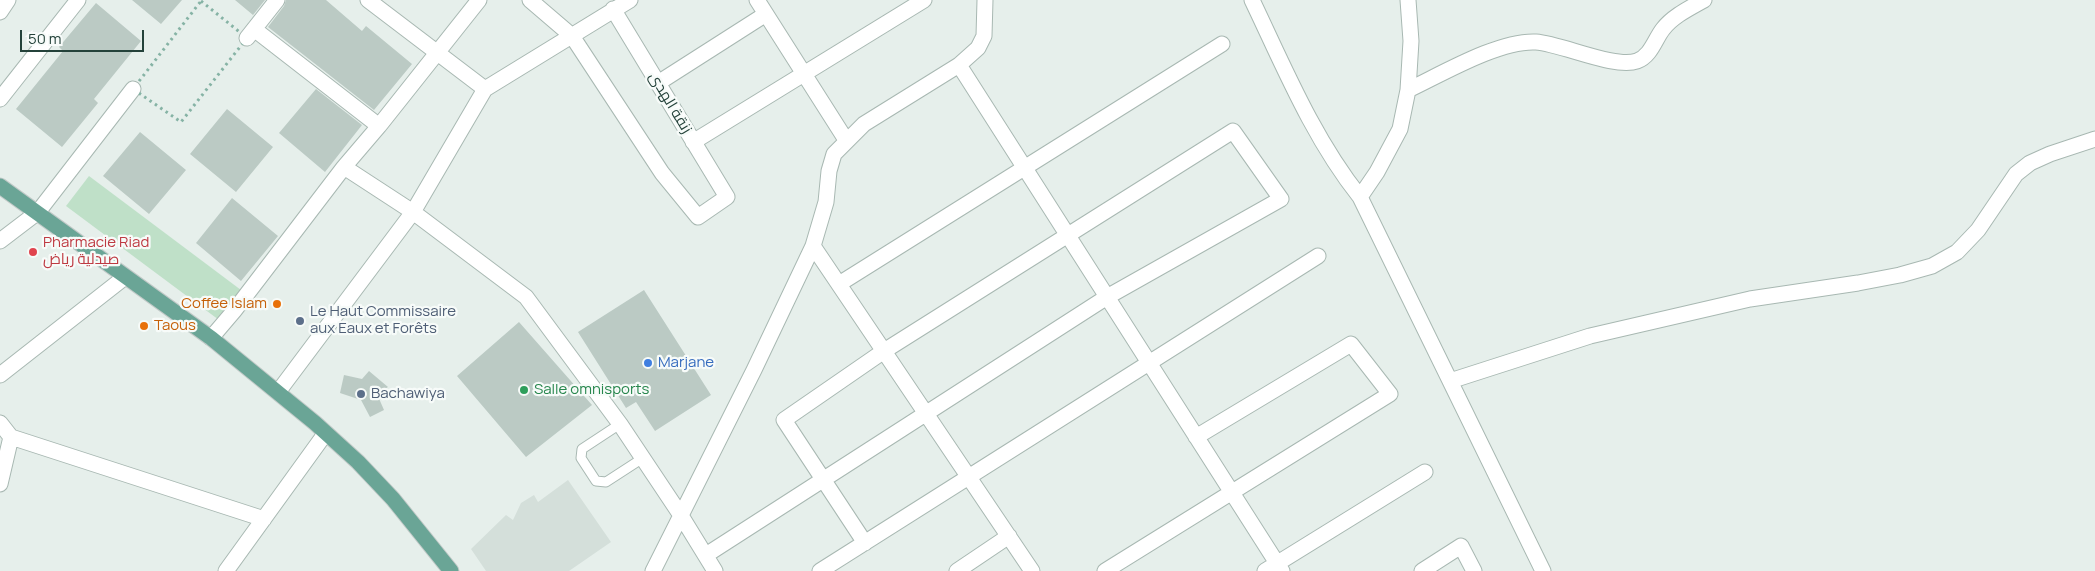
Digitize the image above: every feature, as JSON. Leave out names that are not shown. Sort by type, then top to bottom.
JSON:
[{"type":"main road","points":[[0,186],[211,338],[278,392],[358,462],[394,498],[451,571]]},
{"type":"street","points":[[0,12],[8,0]]},
{"type":"street","points":[[0,99],[78,0]]},
{"type":"street","points":[[276,0],[250,34],[379,126]]},
{"type":"street","points":[[368,0],[385,5],[438,52],[485,89]]},
{"type":"street","points":[[211,338],[234,311],[344,167],[479,0]]},
{"type":"street","points":[[530,0],[572,36]]},
{"type":"street","points":[[278,392],[413,212],[485,89],[630,0]]},
{"type":"street","points":[[757,0],[846,140]]},
{"type":"street","points":[[694,142],[924,0]]},
{"type":"street","points":[[653,571],[680,514],[717,446],[814,246],[826,202],[829,171],[834,154],[864,124],[959,65],[978,48],[984,36],[985,0]]},
{"type":"street","points":[[1252,0],[1314,129],[1341,174],[1360,197],[1543,571]]},
{"type":"street","points":[[1360,197],[1377,172],[1400,129],[1408,90],[1411,41],[1408,0]]},
{"type":"street","points":[[1408,90],[1482,55],[1523,43],[1537,42],[1629,63],[1639,61],[1648,53],[1664,28],[1678,16],[1704,0]]},
{"type":"street","name":"زنقة الهدى","points":[[572,36],[662,173],[698,217],[727,197],[614,9]]},
{"type":"street","points":[[658,83],[766,14]]},
{"type":"street","points":[[839,284],[1222,44]]},
{"type":"street","points":[[959,65],[1232,492],[1275,568],[1425,472]]},
{"type":"street","points":[[0,241],[38,212],[133,89]]},
{"type":"street","points":[[706,555],[823,480],[927,414],[1107,297],[1281,199],[1233,131],[884,351],[784,420],[823,480],[865,543]]},
{"type":"street","points":[[1450,381],[1590,336],[1750,299],[1866,281],[1932,266],[1957,252],[1962,247],[1978,230],[2016,174],[2030,163],[2050,154],[2095,139]]},
{"type":"street","points":[[344,167],[413,212],[526,297],[620,424],[716,571]]},
{"type":"street","points":[[814,246],[1032,571]]},
{"type":"street","points":[[820,571],[1318,256]]},
{"type":"street","points":[[0,375],[125,277]]},
{"type":"street","points":[[1105,571],[1390,394],[1351,344],[1196,437]]},
{"type":"street","points":[[0,423],[11,437],[264,519]]},
{"type":"street","points":[[226,571],[325,434]]},
{"type":"street","points":[[0,484],[11,437]]},
{"type":"street","points":[[957,571],[1009,536]]},
{"type":"street","points":[[1422,571],[1461,546],[1474,571]]},
{"type":"lane","points":[[620,424],[580,453],[581,458],[596,481],[606,482],[643,458]]},
{"type":"path","points":[[201,1],[250,34],[181,122],[133,89],[201,1]]},
{"type":"shaded area","points":[[568,480],[611,542],[569,571],[486,571],[471,549],[506,515],[513,520],[521,503],[534,495],[538,502]]},
{"type":"green space","points":[[89,176],[241,290],[219,320],[66,206]]},
{"type":"building","points":[[132,0],[182,0],[161,24]]},
{"type":"building","points":[[235,0],[265,0],[253,15]]},
{"type":"building","points":[[286,0],[326,0],[362,31],[366,26],[412,64],[374,110],[268,27],[284,6]]},
{"type":"building","points":[[96,3],[141,41],[94,99],[98,103],[62,147],[16,109],[63,51],[59,47]]},
{"type":"building","points":[[316,89],[362,125],[325,172],[279,133]]},
{"type":"building","points":[[227,109],[273,147],[236,192],[190,154]]},
{"type":"building","points":[[140,132],[186,170],[149,214],[103,176]]},
{"type":"building","points":[[232,198],[278,236],[241,281],[196,243]]},
{"type":"building","points":[[644,290],[711,395],[655,431],[636,402],[626,408],[578,332]]},
{"type":"building","name":"Salle omnisports","points":[[519,322],[592,405],[526,457],[457,376]]},
{"type":"building","name":"Bachawiya","points":[[369,371],[388,387],[377,394],[384,410],[370,417],[361,400],[340,393],[344,375],[362,379]]},
{"type":"place","name":"Pharmacie Riad صيدلية رياض","points":[[33,252]]},
{"type":"place","name":"Coffee Islam","points":[[277,304]]},
{"type":"place","name":"Le Haut Commissaire aux Eaux et Forêts","points":[[300,321]]},
{"type":"place","name":"Taous","points":[[144,326]]},
{"type":"place","name":"Marjane","points":[[648,363]]},
{"type":"place","name":"Salle omnisports","points":[[524,390]]},
{"type":"place","name":"Bachawiya","points":[[361,394]]}]
